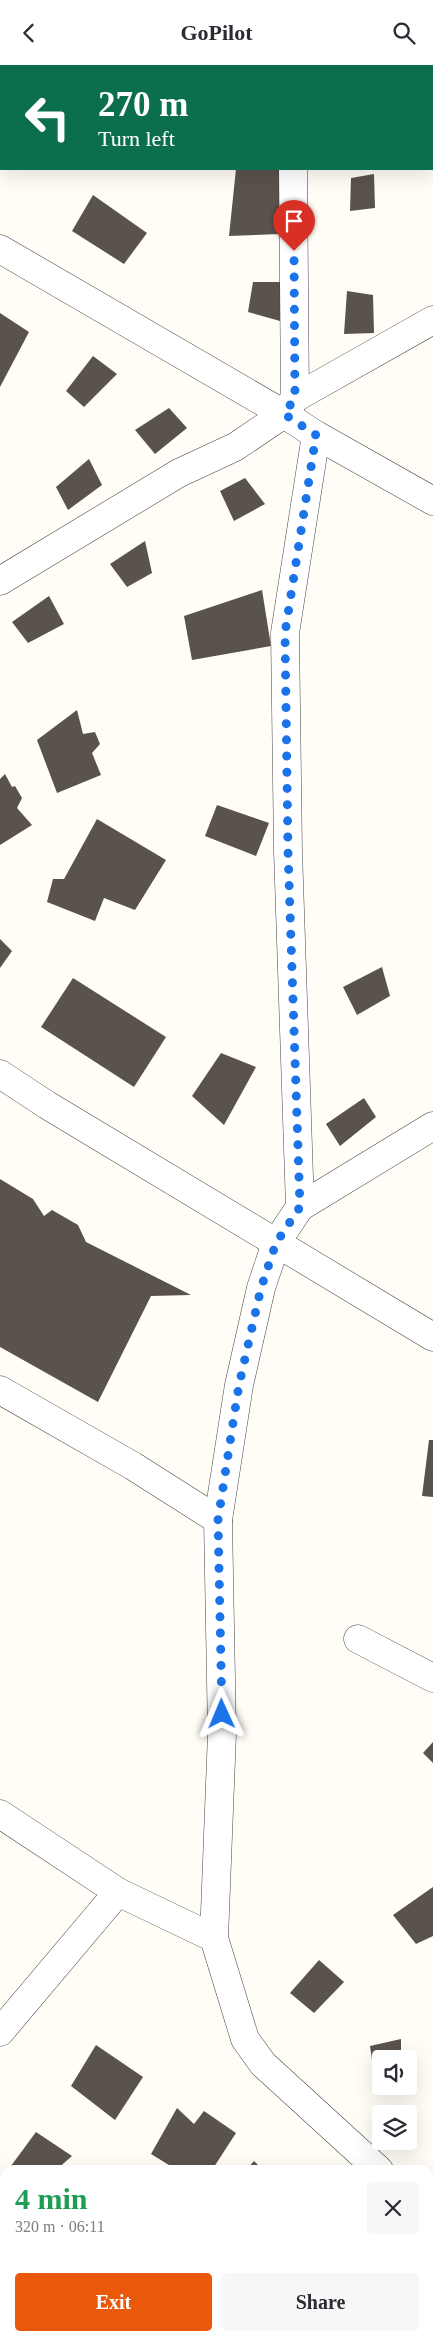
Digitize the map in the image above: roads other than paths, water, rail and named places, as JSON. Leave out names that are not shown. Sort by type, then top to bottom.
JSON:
[{"type":"street","points":[[289,406],[293,170]]},
{"type":"street","points":[[0,249],[289,406],[316,435],[433,501]]},
{"type":"street","points":[[0,581],[179,473],[235,447],[289,406],[433,321]]},
{"type":"street","points":[[300,1207],[288,861],[285,633],[316,435]]},
{"type":"street","points":[[0,1074],[433,1337]]},
{"type":"street","points":[[374,2165],[263,2064],[245,2039],[214,1938],[222,1733],[218,1520],[239,1385],[261,1288],[276,1243],[300,1207],[433,1126]]},
{"type":"street","points":[[0,1390],[133,1466],[218,1520]]},
{"type":"street","points":[[358,1639],[433,1678]]},
{"type":"street","points":[[0,1814],[118,1892],[214,1938]]},
{"type":"street","points":[[0,2033],[118,1892]]}]
